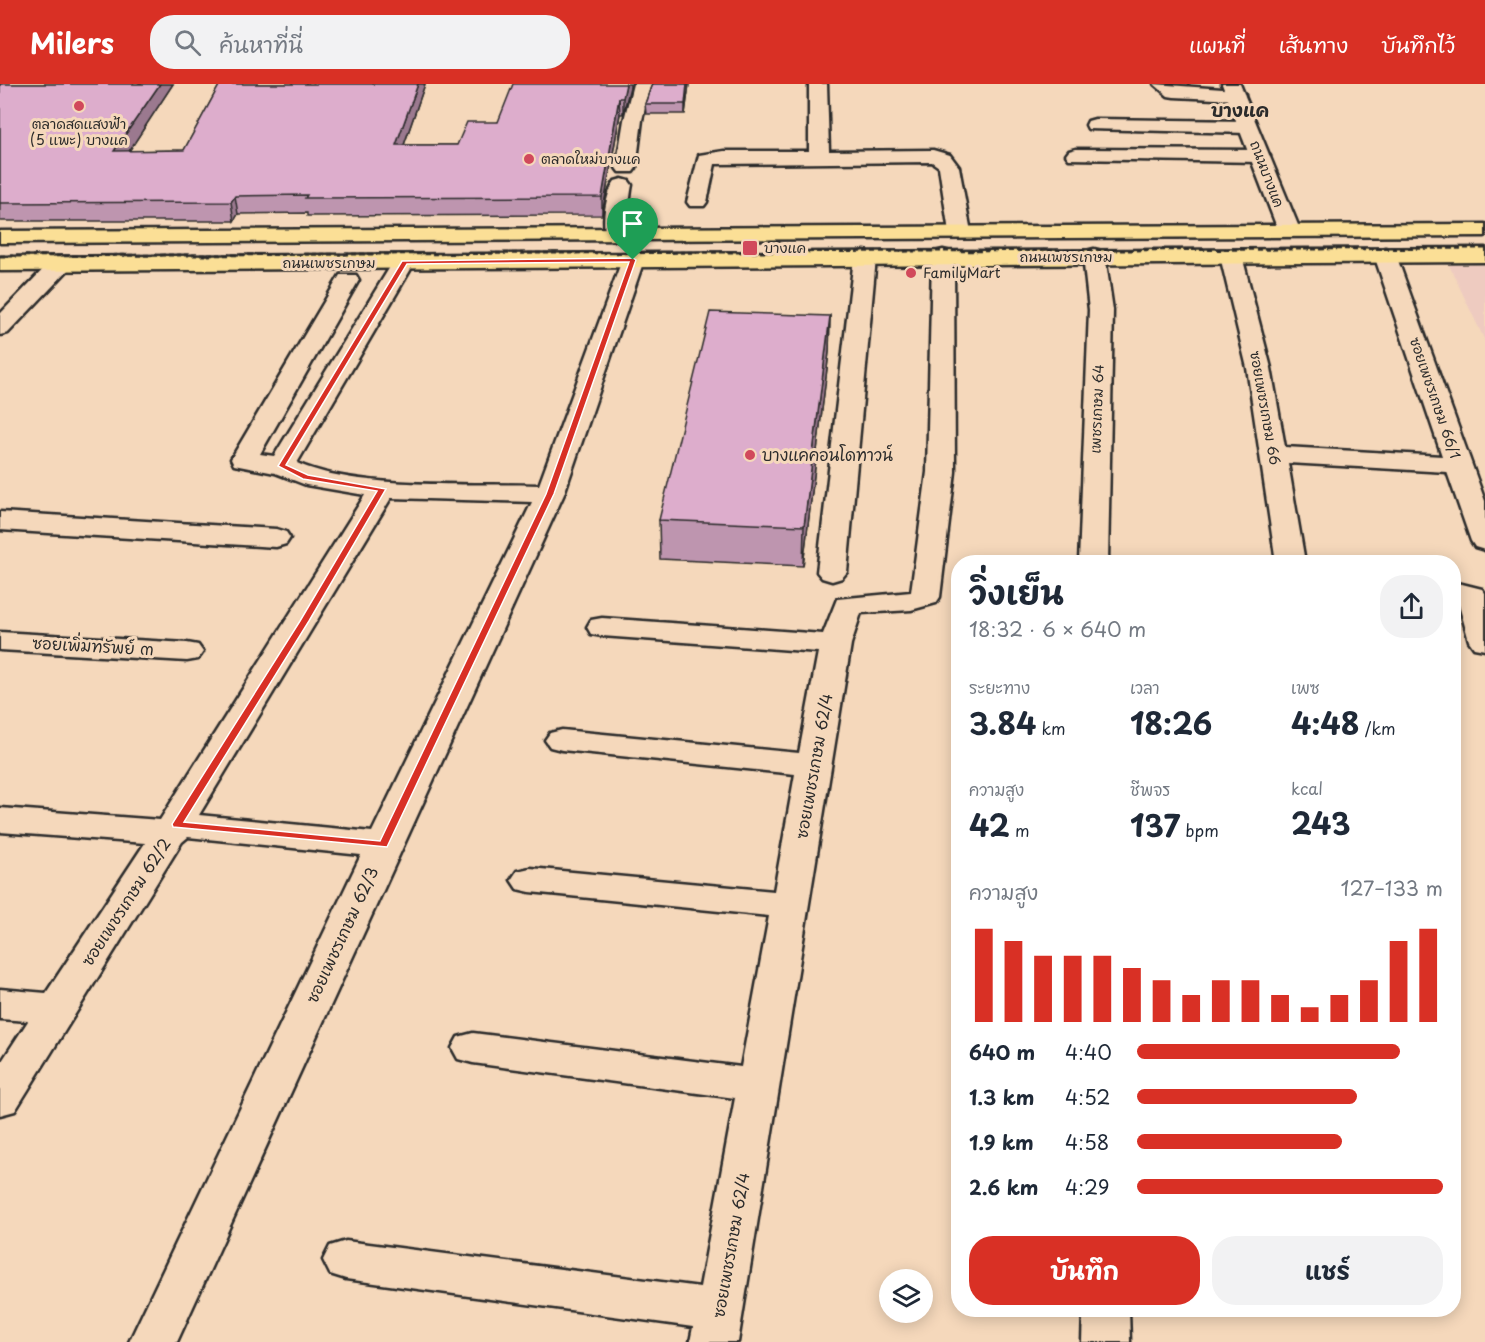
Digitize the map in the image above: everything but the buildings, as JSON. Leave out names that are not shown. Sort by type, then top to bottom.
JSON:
[{"type":"main road","name":"ถนนเพชรเกษม","points":[[0,237],[624,247],[952,245],[1289,231],[1485,230]]},
{"type":"main road","points":[[1289,231],[1332,249],[1385,255]]},
{"type":"main road","name":"ถนนเพชรเกษม","points":[[0,264],[404,262],[624,247],[865,258],[952,245],[1094,256],[1485,255]]},
{"type":"street","name":"ซอยเพชรเกษม 62/3","points":[[153,1342],[550,494],[624,247],[617,204],[642,84]]},
{"type":"street","points":[[818,84],[819,158]]},
{"type":"street","points":[[1163,84],[1174,92],[1233,89]]},
{"type":"street","name":"ถนนบางแค","points":[[1233,89],[1289,231]]},
{"type":"street","points":[[1095,125],[1248,127]]},
{"type":"street","points":[[1076,155],[1260,156]]},
{"type":"street","points":[[697,202],[706,159],[933,156],[944,159],[949,167],[952,245]]},
{"type":"street","name":"ซอยเพชรเกษม 62/4","points":[[717,1326],[836,644],[848,605],[911,602],[925,597],[941,472],[952,245]]},
{"type":"street","name":"ซอยเพชรเกษม 66/1","points":[[1385,255],[1485,541]]},
{"type":"street","name":"เพชรเกษม 64","points":[[1094,256],[1101,310],[1094,555]]},
{"type":"street","name":"ซอยเพชรเกษม 66","points":[[1231,256],[1258,368],[1289,555]]},
{"type":"street","points":[[832,572],[865,258]]},
{"type":"street","points":[[282,466],[303,427],[404,262]]},
{"type":"street","points":[[0,328],[61,264]]},
{"type":"street","points":[[348,280],[244,459],[282,466],[306,477],[382,489],[550,494]]},
{"type":"street","points":[[288,383],[331,384]]},
{"type":"street","points":[[262,426],[303,427]]},
{"type":"street","points":[[1273,454],[1458,465]]},
{"type":"street","name":"ซอยเพชรเกษม 62/2","points":[[0,1099],[175,829],[304,621],[382,489]]},
{"type":"street","points":[[0,521],[276,538]]},
{"type":"street","points":[[1461,593],[1471,595],[1485,641]]},
{"type":"street","points":[[602,627],[836,644]]},
{"type":"street","name":"ซอยเพิ่มทรัพย์ ๓","points":[[0,641],[187,652]]},
{"type":"street","points":[[562,740],[814,765]]},
{"type":"street","points":[[0,820],[175,829],[384,845]]},
{"type":"street","points":[[530,880],[790,905]]},
{"type":"street","points":[[0,1004],[57,1009]]},
{"type":"street","points":[[473,1048],[758,1085]]},
{"type":"street","points":[[346,1260],[717,1326]]},
{"type":"street","points":[[1106,1317],[1106,1342]]},
{"type":"shaded area","points":[[1449,265],[1485,265],[1485,341]]},
{"type":"railway","points":[[0,256],[1485,248]]},
{"type":"place","name":"ตลาดสดแสงฟ้า (5 แพะ) บางแค","points":[[79,106]]},
{"type":"place","name":"ตลาดใหม่บางแค","points":[[529,159]]},
{"type":"place","name":"บางแค","points":[[750,248]]},
{"type":"place","name":"FamilyMart","points":[[911,273]]},
{"type":"place","name":"บางแคคอนโดทาวน์","points":[[750,455]]},
{"type":"district","name":"บางแค","points":[[1240,111]]},
{"type":"route","points":[[633,260],[550,494],[384,845],[177,824],[304,621],[382,489],[343,485],[306,477],[282,466],[303,427],[404,262],[633,260]]}]
